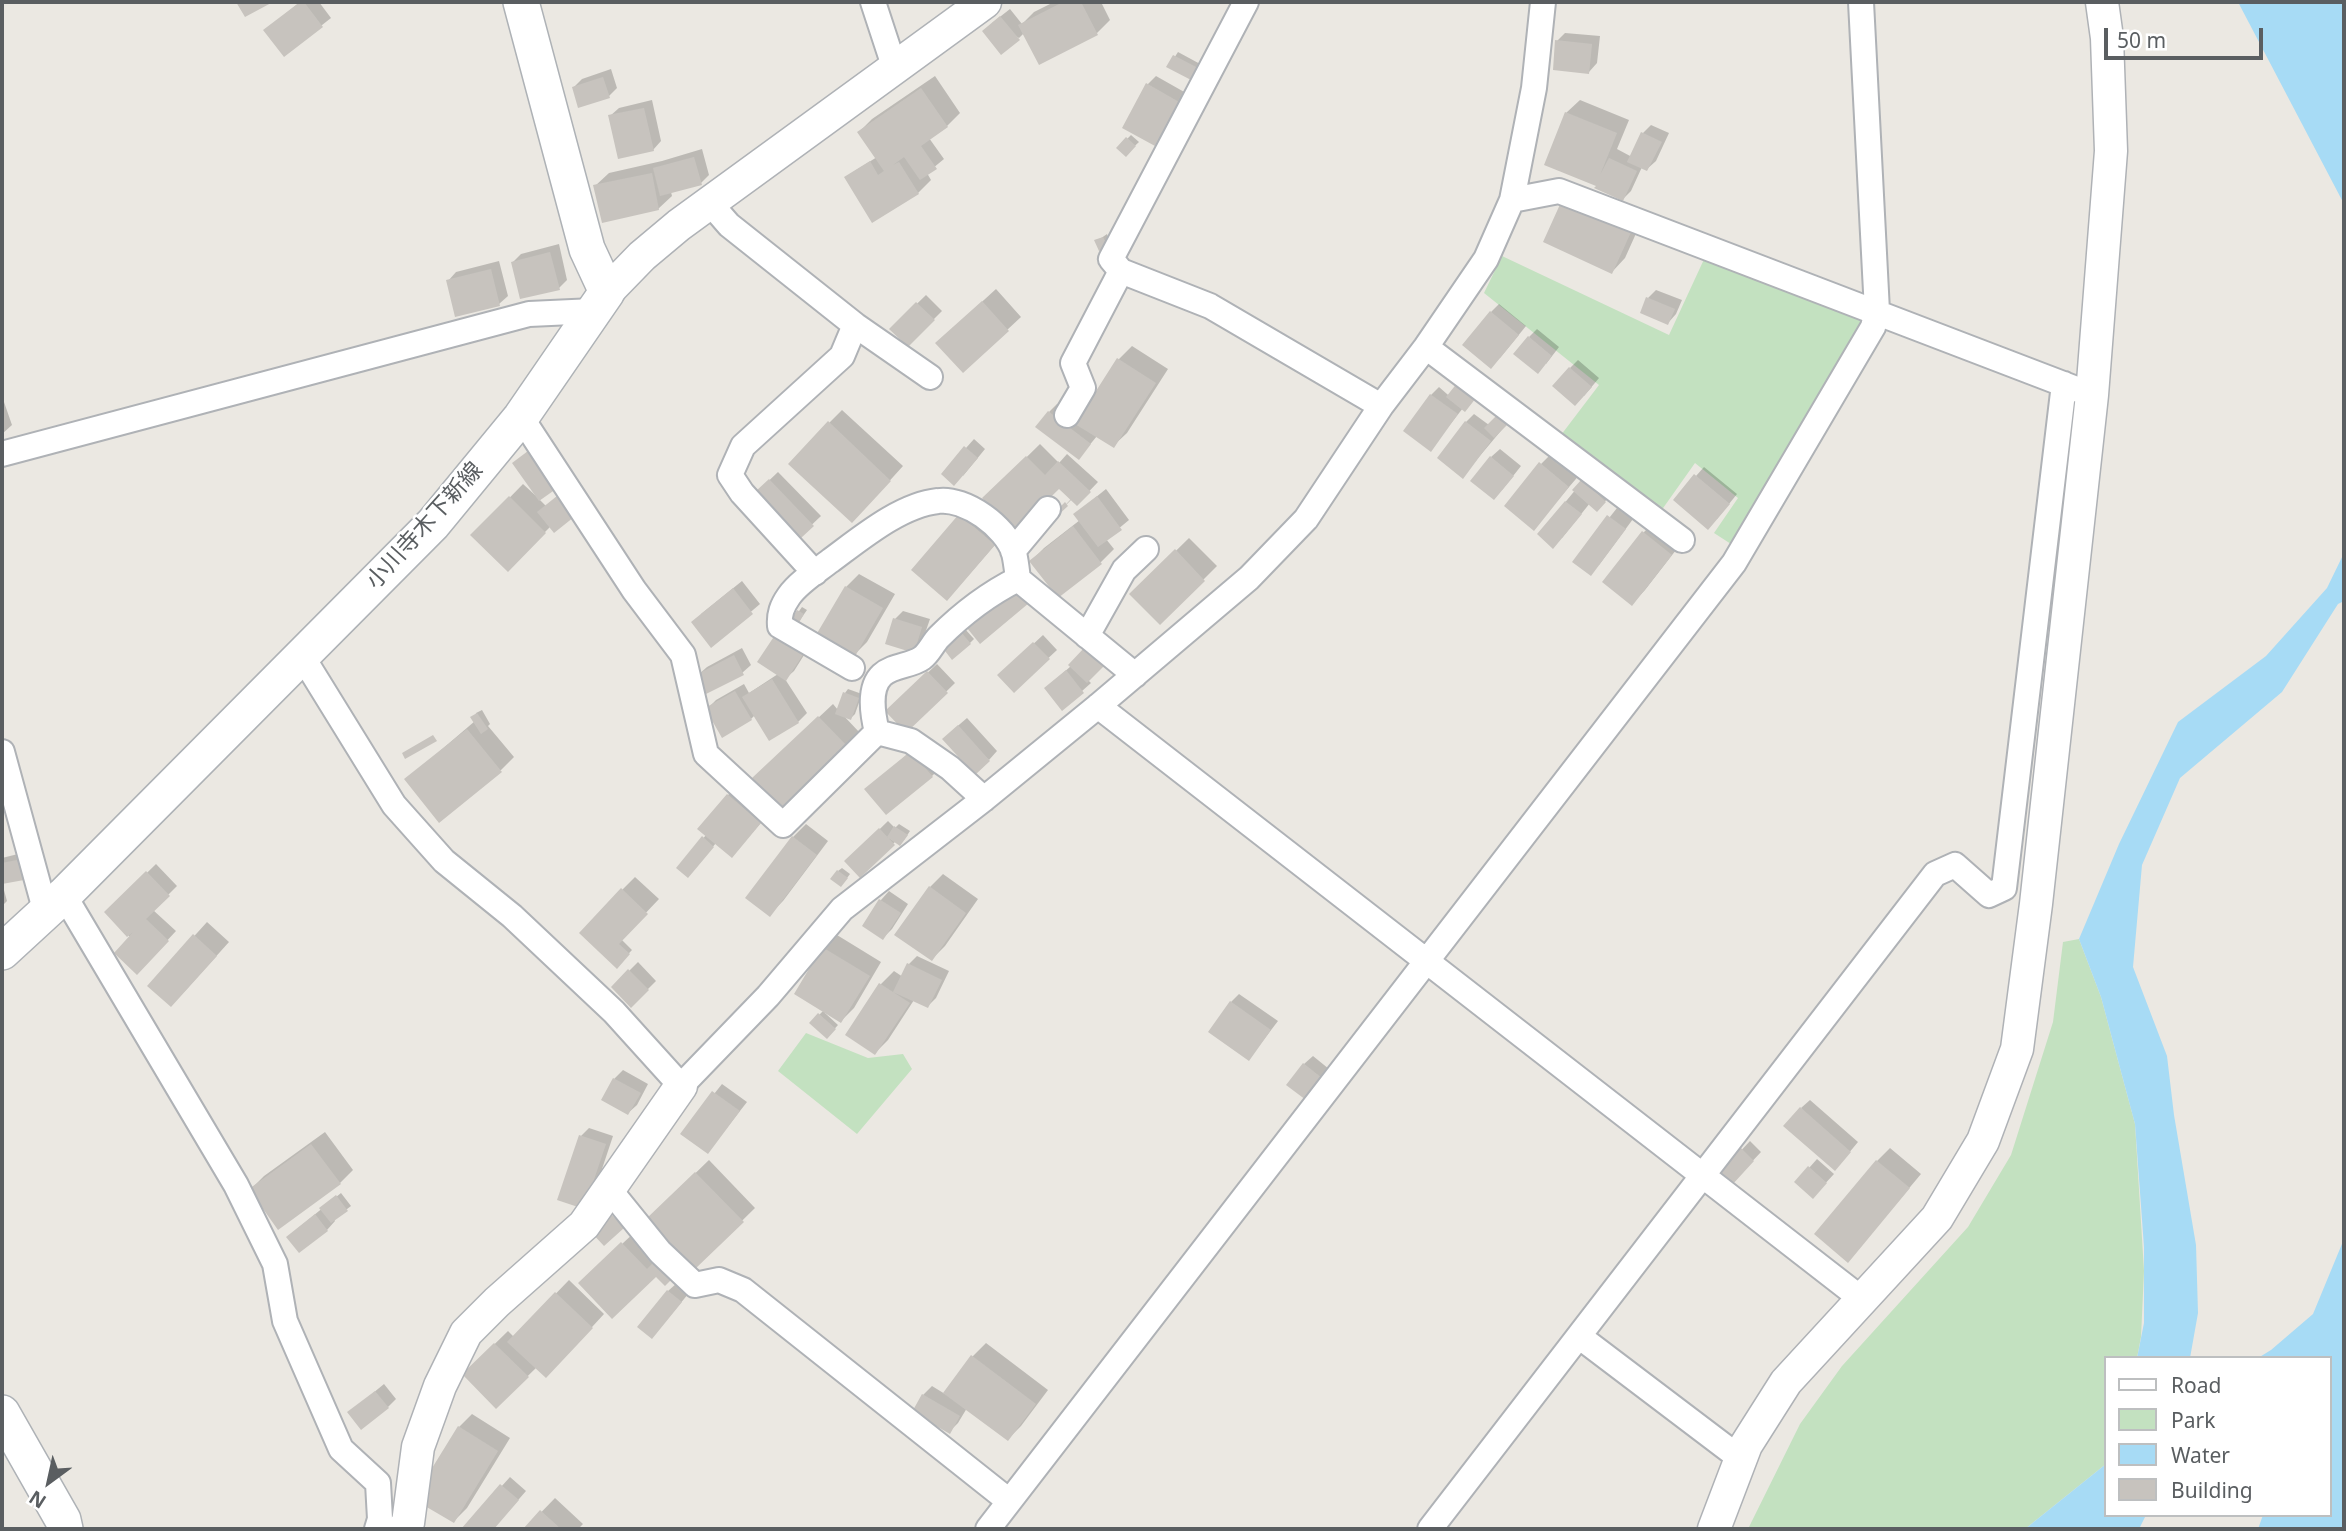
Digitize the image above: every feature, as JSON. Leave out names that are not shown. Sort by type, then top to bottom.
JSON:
[{"type":"main road","points":[[522,2],[601,302]]},
{"type":"main road","name":"小川寺木下新線","points":[[2,952],[55,904],[433,524],[521,417],[601,302]]},
{"type":"main road","points":[[2,1413],[63,1520],[65,1529]]},
{"type":"street","points":[[873,2],[894,66]]},
{"type":"street","points":[[2,454],[529,314],[601,302],[642,256],[709,202],[985,2]]},
{"type":"street","points":[[1246,2],[1111,259],[1121,271],[1210,306],[1381,406]]},
{"type":"street","points":[[409,1527],[418,1447],[440,1387],[466,1333],[496,1302],[584,1225],[681,1086],[768,996],[842,909],[984,799],[1135,675],[1249,578],[1306,519],[1381,406],[1426,347],[1486,259],[1511,200],[1534,88],[1542,2]]},
{"type":"street","points":[[988,1529],[1734,563],[1873,327],[1877,311],[1861,2]]},
{"type":"street","points":[[1430,1529],[1935,874],[1955,865],[1989,895],[2004,888],[2111,151],[2107,38],[2102,2]]},
{"type":"street","points":[[1511,200],[1559,191],[2078,389]]},
{"type":"street","points":[[709,202],[729,225],[855,325],[930,377]]},
{"type":"street","points":[[1067,415],[1083,388],[1073,363],[1121,271]]},
{"type":"street","points":[[815,573],[730,475],[743,446],[842,356],[855,325]]},
{"type":"street","points":[[1426,347],[1682,540]]},
{"type":"street","points":[[1714,1529],[1746,1445],[1786,1382],[1937,1218],[1983,1141],[2017,1049],[2036,904],[2078,389]]},
{"type":"street","points":[[521,417],[634,590],[683,655],[706,754],[783,825],[877,732]]},
{"type":"street","points":[[852,668],[780,626],[779,615],[789,595],[880,525],[918,506],[940,500],[969,507],[995,525],[1013,551],[1018,579],[1135,675]]},
{"type":"street","points":[[1013,551],[1048,509]]},
{"type":"street","points":[[1087,636],[1124,570],[1146,549]]},
{"type":"street","points":[[877,732],[873,715],[874,689],[881,675],[922,657],[963,614],[993,592],[1018,579]]},
{"type":"street","points":[[302,656],[394,805],[444,861],[512,916],[614,1012],[681,1086]]},
{"type":"street","points":[[1098,706],[1863,1300]]},
{"type":"street","points":[[877,732],[911,741],[950,768],[984,799]]},
{"type":"street","points":[[2,752],[55,904],[236,1185],[264,1241],[275,1264],[285,1321],[341,1449],[378,1483],[380,1519],[377,1529]]},
{"type":"street","points":[[609,1189],[660,1252],[695,1285],[719,1280],[743,1290],[1009,1502]]},
{"type":"street","points":[[1580,1337],[1741,1459]]},
{"type":"green space","points":[[1706,255],[1863,314],[1864,322],[1731,544],[1714,533],[1738,498],[1695,463],[1661,511],[1561,435],[1599,385],[1484,293],[1502,256],[1669,335]]},
{"type":"green space","points":[[2079,939],[2101,997],[2135,1124],[2144,1271],[2141,1337],[2137,1356],[2104,1356],[2104,1466],[2025,1529],[1748,1529],[1800,1424],[1842,1366],[1968,1227],[2011,1155],[2053,1022],[2063,942]]},
{"type":"green space","points":[[806,1033],[868,1058],[903,1054],[912,1069],[857,1134],[778,1071]]},
{"type":"water","points":[[2238,2],[2344,2],[2344,204]]},
{"type":"water","points":[[2344,553],[2344,601],[2338,604],[2282,692],[2180,778],[2142,865],[2133,967],[2167,1056],[2196,1245],[2198,1313],[2190,1356],[2137,1356],[2144,1323],[2144,1247],[2135,1124],[2101,997],[2079,939],[2119,844],[2178,722],[2266,656],[2327,588]]},
{"type":"water","points":[[2344,1239],[2344,1529],[2258,1529],[2262,1517],[2332,1517],[2332,1356],[2261,1356],[2313,1314]]},
{"type":"water","points":[[2104,1466],[2104,1517],[2145,1517],[2139,1529],[2025,1529]]},
{"type":"building","points":[[236,2],[273,2],[245,17]]},
{"type":"building","points":[[300,2],[304,2],[323,27],[284,57],[263,30]]},
{"type":"building","points":[[1063,2],[1081,2],[1098,35],[1039,65],[1018,25]]},
{"type":"building","points":[[1000,16],[1020,40],[1001,55],[982,31]]},
{"type":"building","points":[[1555,40],[1592,44],[1589,74],[1553,70]]},
{"type":"building","points":[[1173,55],[1200,69],[1193,81],[1166,67]]},
{"type":"building","points":[[603,77],[610,98],[578,108],[572,87]]},
{"type":"building","points":[[1146,83],[1179,102],[1155,146],[1122,128]]},
{"type":"building","points":[[921,88],[948,127],[921,146],[937,169],[920,180],[904,157],[893,165],[899,162],[919,194],[872,223],[844,177],[870,161],[878,175],[884,171],[857,132]]},
{"type":"building","points":[[644,108],[654,151],[618,159],[608,115]]},
{"type":"building","points":[[1565,112],[1617,133],[1600,175],[1609,158],[1637,171],[1623,201],[1594,188],[1596,186],[1544,165]]},
{"type":"building","points":[[1641,132],[1662,142],[1647,171],[1627,162]]},
{"type":"building","points":[[1126,137],[1136,146],[1126,157],[1116,148]]},
{"type":"building","points":[[694,157],[702,185],[660,196],[653,168]]},
{"type":"building","points":[[652,173],[659,210],[602,223],[593,185]]},
{"type":"building","points":[[1562,200],[1631,232],[1612,274],[1543,242]]},
{"type":"building","points":[[1103,237],[1108,247],[1099,251],[1094,240]]},
{"type":"building","points":[[550,252],[560,290],[520,299],[511,262]]},
{"type":"building","points":[[491,269],[500,306],[455,317],[446,280]]},
{"type":"building","points":[[1646,297],[1675,309],[1668,325],[1640,313]]},
{"type":"building","points":[[982,301],[1009,331],[963,373],[935,343]]},
{"type":"building","points":[[916,302],[935,320],[908,347],[889,329]]},
{"type":"building","points":[[1490,311],[1519,335],[1491,369],[1462,345]]},
{"type":"building","points":[[1528,336],[1552,356],[1538,374],[1513,354]]},
{"type":"building","points":[[1117,358],[1156,383],[1114,448],[1075,424]]},
{"type":"building","points":[[1569,367],[1592,387],[1575,406],[1552,386]]},
{"type":"building","points":[[1458,382],[1476,398],[1465,412],[1446,397]]},
{"type":"building","points":[[1430,394],[1458,414],[1431,452],[1403,431]]},
{"type":"building","points":[[1048,411],[1091,444],[1079,460],[1035,427]]},
{"type":"building","points":[[1497,415],[1507,425],[1494,438],[1484,428]]},
{"type":"building","points":[[828,421],[891,481],[852,523],[788,464]]},
{"type":"building","points":[[1465,421],[1491,441],[1463,479],[1437,458]]},
{"type":"building","points":[[964,446],[978,458],[954,486],[941,474]]},
{"type":"building","points":[[528,451],[556,489],[539,501],[512,463]]},
{"type":"building","points":[[1026,456],[1045,475],[1058,461],[1091,492],[1077,506],[1059,489],[1015,532],[982,498]]},
{"type":"building","points":[[1490,456],[1514,476],[1494,500],[1470,481]]},
{"type":"building","points":[[1539,462],[1569,487],[1534,531],[1504,506]]},
{"type":"building","points":[[1694,474],[1730,504],[1708,530],[1673,500]]},
{"type":"building","points":[[769,479],[814,526],[801,538],[756,491]]},
{"type":"building","points":[[1582,479],[1606,502],[1597,512],[1572,490]]},
{"type":"building","points":[[509,496],[546,533],[508,572],[470,535]]},
{"type":"building","points":[[557,496],[574,517],[554,533],[537,512]]},
{"type":"building","points":[[1097,496],[1122,530],[1098,547],[1073,514]]},
{"type":"building","points":[[1565,501],[1582,514],[1553,549],[1537,534]]},
{"type":"building","points":[[1065,502],[1068,506],[1055,518],[1052,515]]},
{"type":"building","points":[[959,514],[995,545],[947,601],[911,570]]},
{"type":"building","points":[[1607,515],[1626,529],[1591,576],[1572,562]]},
{"type":"building","points":[[1073,526],[1102,564],[1058,598],[1029,561]]},
{"type":"building","points":[[1642,531],[1672,555],[1632,606],[1602,582]]},
{"type":"building","points":[[1175,549],[1205,581],[1160,625],[1129,594]]},
{"type":"building","points":[[845,586],[883,608],[854,658],[816,635]]},
{"type":"building","points":[[733,588],[753,614],[711,648],[691,622]]},
{"type":"building","points":[[1016,588],[1029,603],[980,644],[967,628]]},
{"type":"building","points":[[797,610],[804,614],[797,626],[790,622]]},
{"type":"building","points":[[893,618],[922,627],[914,653],[885,644]]},
{"type":"building","points":[[961,632],[971,644],[952,660],[942,647]]},
{"type":"building","points":[[775,635],[804,653],[786,681],[757,662]]},
{"type":"building","points":[[1033,642],[1050,659],[1014,693],[997,675]]},
{"type":"building","points":[[1084,648],[1104,666],[1087,683],[1068,665]]},
{"type":"building","points":[[734,655],[744,675],[706,694],[696,675]]},
{"type":"building","points":[[1066,670],[1084,693],[1062,711],[1044,688]]},
{"type":"building","points":[[927,671],[948,693],[906,733],[885,711]]},
{"type":"building","points":[[772,679],[799,723],[769,741],[742,697]]},
{"type":"building","points":[[735,691],[752,720],[722,738],[705,708]]},
{"type":"building","points":[[843,692],[859,698],[851,720],[835,714]]},
{"type":"building","points":[[477,713],[488,729],[481,734],[470,717]]},
{"type":"building","points":[[818,716],[848,747],[782,809],[752,778]]},
{"type":"building","points":[[958,725],[990,761],[975,775],[942,739]]},
{"type":"building","points":[[467,729],[502,772],[439,823],[404,779]]},
{"type":"building","points":[[433,735],[437,741],[405,759],[402,753]]},
{"type":"building","points":[[911,751],[933,777],[886,815],[864,789]]},
{"type":"building","points":[[727,794],[761,823],[732,858],[697,829]]},
{"type":"building","points":[[894,826],[908,835],[900,846],[887,837]]},
{"type":"building","points":[[879,828],[895,845],[860,878],[844,861]]},
{"type":"building","points":[[702,836],[714,847],[688,878],[676,868]]},
{"type":"building","points":[[792,836],[817,855],[770,917],[745,898]]},
{"type":"building","points":[[17,860],[24,880],[2,884],[2,863]]},
{"type":"building","points":[[837,870],[848,878],[841,887],[830,879]]},
{"type":"building","points":[[146,871],[170,896],[146,919],[169,941],[137,975],[114,953],[133,932],[127,937],[104,912]]},
{"type":"building","points":[[929,886],[966,913],[932,961],[894,935]]},
{"type":"building","points":[[621,888],[648,914],[619,944],[630,954],[617,969],[579,933]]},
{"type":"building","points":[[879,899],[901,913],[883,940],[862,926]]},
{"type":"building","points":[[193,934],[217,956],[171,1007],[147,986]]},
{"type":"building","points":[[822,947],[870,976],[841,1023],[794,994]]},
{"type":"building","points":[[907,963],[942,980],[928,1008],[893,992]]},
{"type":"building","points":[[628,969],[649,990],[631,1008],[611,987]]},
{"type":"building","points":[[879,983],[910,1003],[875,1055],[845,1035]]},
{"type":"building","points":[[1230,1001],[1271,1030],[1249,1061],[1208,1032]]},
{"type":"building","points":[[818,1013],[836,1029],[827,1039],[809,1023]]},
{"type":"building","points":[[1303,1063],[1322,1078],[1306,1100],[1286,1085]]},
{"type":"building","points":[[613,1078],[641,1093],[628,1115],[601,1100]]},
{"type":"building","points":[[712,1091],[740,1111],[708,1154],[680,1134]]},
{"type":"building","points":[[1800,1107],[1851,1152],[1835,1171],[1783,1126]]},
{"type":"building","points":[[579,1135],[606,1144],[584,1209],[557,1200]]},
{"type":"building","points":[[311,1144],[341,1184],[278,1230],[249,1189]]},
{"type":"building","points":[[1741,1148],[1754,1161],[1732,1185],[1718,1172]]},
{"type":"building","points":[[1876,1160],[1910,1188],[1848,1263],[1814,1234]]},
{"type":"building","points":[[1808,1166],[1827,1183],[1813,1199],[1794,1182]]},
{"type":"building","points":[[695,1172],[744,1222],[695,1269],[646,1219]]},
{"type":"building","points":[[336,1195],[348,1211],[331,1223],[319,1208]]},
{"type":"building","points":[[610,1213],[624,1228],[604,1246],[590,1231]]},
{"type":"building","points":[[315,1214],[328,1231],[299,1253],[286,1237]]},
{"type":"building","points":[[621,1242],[647,1269],[655,1261],[673,1278],[665,1286],[656,1277],[612,1319],[578,1283]]},
{"type":"building","points":[[667,1290],[682,1302],[652,1339],[637,1327]]},
{"type":"building","points":[[555,1292],[593,1328],[546,1378],[507,1342]]},
{"type":"building","points":[[494,1343],[529,1377],[496,1409],[462,1374]]},
{"type":"building","points":[[971,1355],[1036,1404],[1008,1441],[943,1393]]},
{"type":"building","points":[[375,1391],[389,1408],[361,1430],[347,1412]]},
{"type":"building","points":[[922,1394],[960,1416],[950,1434],[912,1412]]},
{"type":"building","points":[[458,1426],[498,1451],[454,1523],[413,1499]]},
{"type":"building","points":[[500,1484],[519,1500],[494,1529],[461,1529]]},
{"type":"building","points":[[540,1510],[561,1529],[523,1529]]}]
